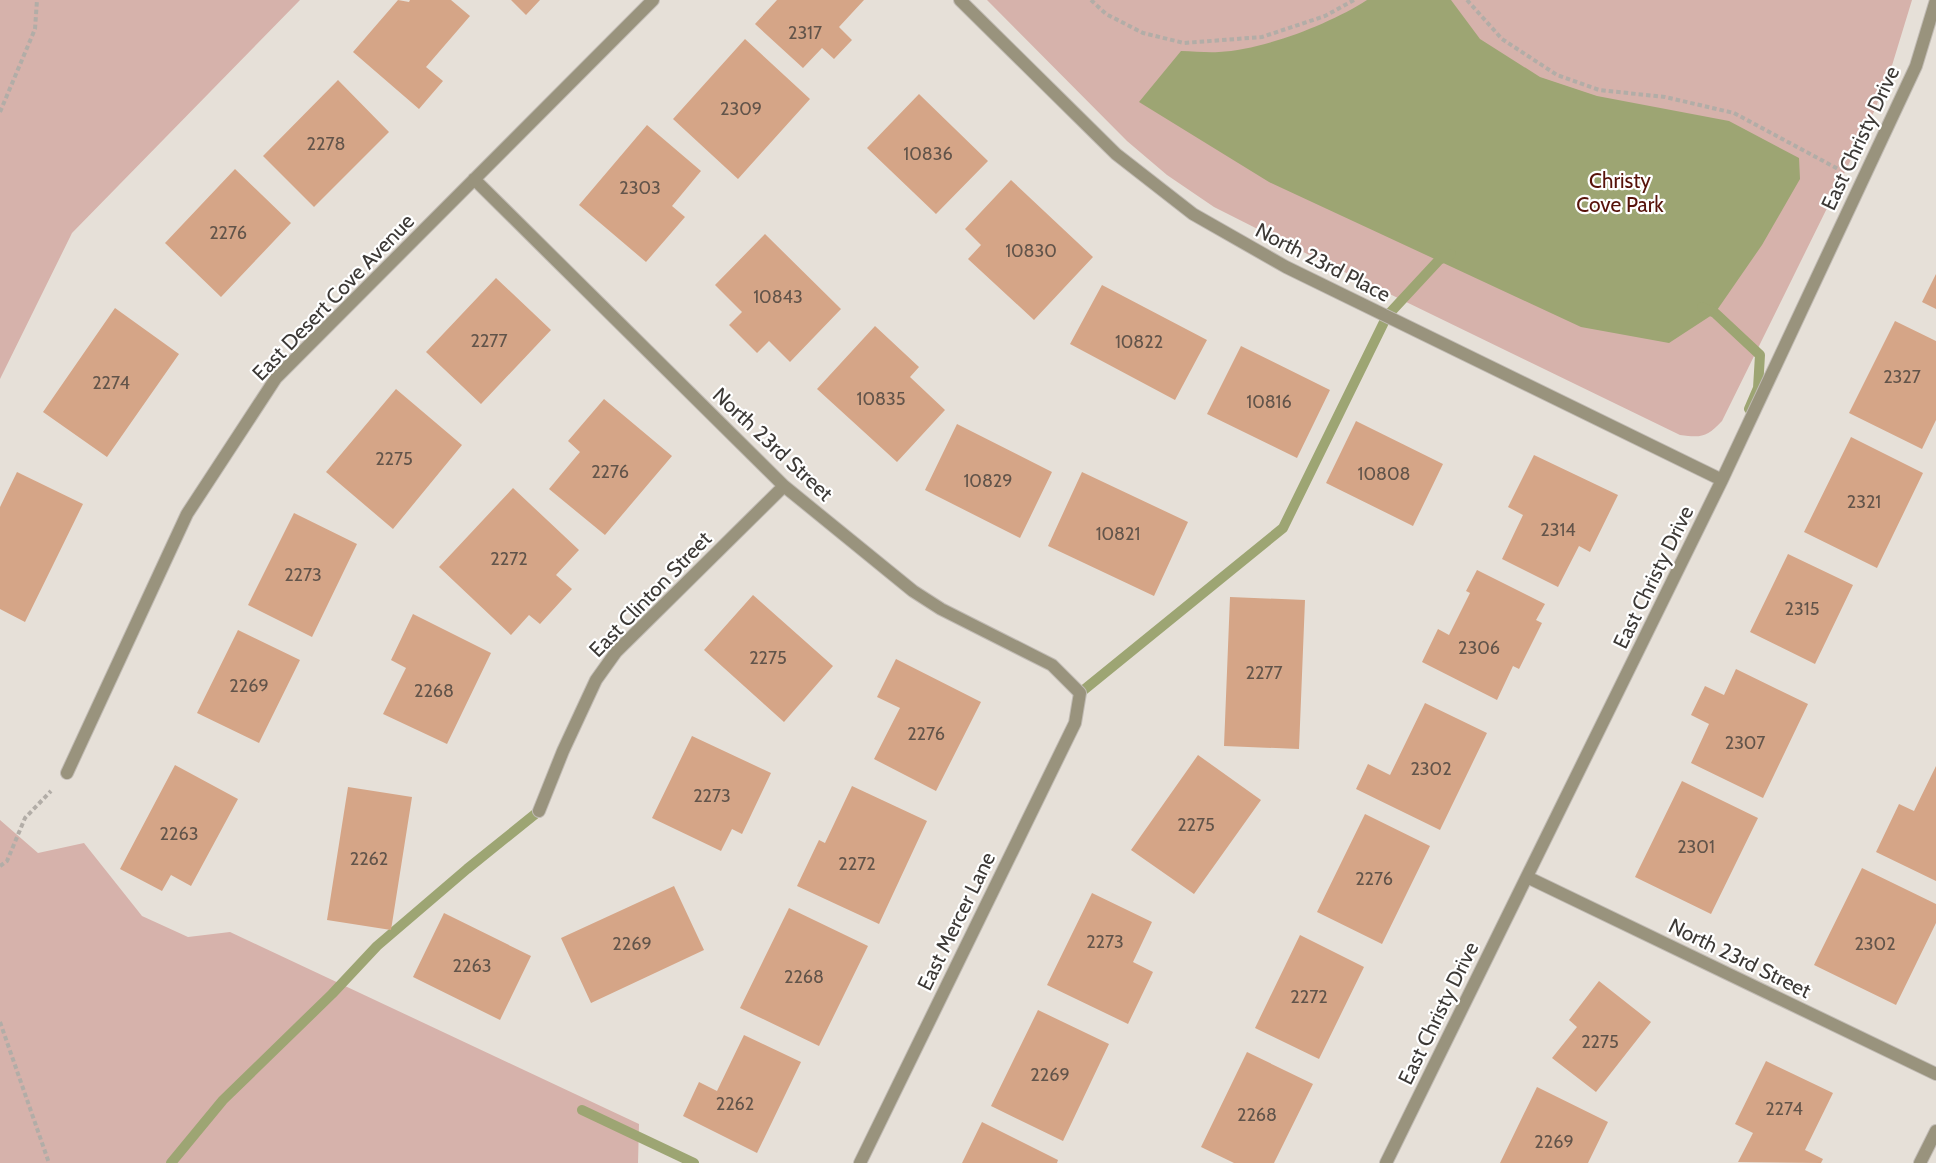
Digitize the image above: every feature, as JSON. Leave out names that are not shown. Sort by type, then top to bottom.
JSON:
[{"type":"street","name":"East Desert Cove Avenue","points":[[67,773],[187,514],[276,378],[653,0]]},
{"type":"street","name":"North 23rd Place","points":[[960,0],[1116,154],[1193,214],[1286,267],[1722,480]]},
{"type":"street","name":"East Christy Drive","points":[[1386,1163],[1722,480],[1916,66],[1935,0]]},
{"type":"street","name":"North 23rd Street","points":[[474,179],[784,486],[914,591],[941,609],[1053,665],[1080,693]]},
{"type":"street","name":"East Clinton Street","points":[[539,812],[563,751],[596,680],[616,652],[784,486]]},
{"type":"street","name":"East Mercer Lane","points":[[860,1163],[1075,723],[1080,693]]},
{"type":"street","name":"North 23rd Street","points":[[1527,877],[1936,1074]]},
{"type":"street","points":[[1920,1163],[1936,1131]]},
{"type":"path","points":[[0,112],[35,29],[37,0]]},
{"type":"path","points":[[1090,0],[1106,14],[1143,33],[1184,43],[1262,37],[1325,16],[1354,0]]},
{"type":"path","points":[[1467,0],[1502,39],[1557,75],[1599,90],[1665,98],[1734,113],[1840,170]]},
{"type":"path","points":[[0,866],[7,861],[25,818],[67,773]]},
{"type":"path","points":[[0,1022],[49,1163]]},
{"type":"green space","points":[[0,0],[300,0],[72,233],[0,379]]},
{"type":"green space","name":"Christy Cove Park","points":[[987,0],[1912,0],[1890,72],[1871,119],[1722,421],[1708,433],[1694,436],[1680,435],[1214,207],[1167,175],[1127,141]]},
{"type":"green space","points":[[0,820],[38,853],[84,843],[142,916],[188,937],[230,932],[639,1124],[638,1163],[0,1163]]},
{"type":"shaded area","points":[[1367,0],[1451,0],[1480,39],[1540,77],[1597,96],[1729,121],[1799,158],[1800,179],[1762,245],[1715,313],[1669,343],[1581,327],[1269,182],[1139,102],[1181,51],[1236,50],[1275,41],[1334,18]]},
{"type":"building","points":[[398,0],[409,2],[410,0],[451,0],[470,16],[426,67],[443,81],[419,109],[353,52]]},
{"type":"building","points":[[511,0],[540,0],[526,15]]},
{"type":"building","points":[[777,0],[864,0],[839,27],[852,40],[834,59],[822,48],[803,68],[755,24]]},
{"type":"building","points":[[745,39],[810,99],[738,179],[673,119]]},
{"type":"building","points":[[338,80],[389,132],[314,207],[263,156]]},
{"type":"building","points":[[919,94],[988,161],[936,214],[867,148]]},
{"type":"building","points":[[647,125],[701,171],[672,206],[685,217],[646,262],[579,205]]},
{"type":"building","points":[[235,169],[291,223],[221,297],[165,243]]},
{"type":"building","points":[[1011,180],[1093,257],[1034,320],[968,259],[981,245],[965,229]]},
{"type":"building","points":[[765,234],[841,309],[790,362],[769,341],[757,353],[729,325],[742,312],[715,285]]},
{"type":"building","points":[[1936,274],[1936,309],[1922,302]]},
{"type":"building","points":[[496,278],[551,330],[481,404],[426,352]]},
{"type":"building","points":[[1102,285],[1207,340],[1175,400],[1070,344]]},
{"type":"building","points":[[115,308],[179,354],[107,457],[43,412]]},
{"type":"building","points":[[1895,321],[1936,341],[1936,420],[1922,449],[1849,413]]},
{"type":"building","points":[[875,326],[919,367],[910,377],[945,410],[897,462],[817,389]]},
{"type":"building","points":[[1241,346],[1330,390],[1297,458],[1207,414]]},
{"type":"building","points":[[396,389],[462,445],[393,529],[326,472]]},
{"type":"building","points":[[604,399],[672,456],[605,535],[549,489],[580,452],[568,441]]},
{"type":"building","points":[[1356,421],[1443,464],[1413,526],[1326,483]]},
{"type":"building","points":[[957,424],[1052,472],[1020,538],[925,490]]},
{"type":"building","points":[[1851,437],[1923,473],[1877,568],[1804,532]]},
{"type":"building","points":[[1534,455],[1618,495],[1590,552],[1579,546],[1558,587],[1502,559],[1523,515],[1508,507]]},
{"type":"building","points":[[17,472],[83,504],[25,622],[0,609],[0,507]]},
{"type":"building","points":[[1082,472],[1188,522],[1154,596],[1048,546]]},
{"type":"building","points":[[513,488],[579,550],[556,575],[572,589],[540,624],[529,615],[511,635],[439,567]]},
{"type":"building","points":[[294,513],[357,544],[312,637],[248,605]]},
{"type":"building","points":[[1788,554],[1853,585],[1815,664],[1750,632]]},
{"type":"building","points":[[1477,570],[1545,604],[1536,620],[1542,623],[1519,669],[1513,666],[1497,700],[1422,662],[1438,629],[1449,635],[1470,593],[1466,591]]},
{"type":"building","points":[[753,595],[833,666],[784,722],[704,650]]},
{"type":"building","points":[[1230,597],[1305,600],[1299,749],[1224,746]]},
{"type":"building","points":[[413,614],[491,653],[447,744],[383,714],[406,668],[391,660]]},
{"type":"building","points":[[238,630],[300,660],[259,743],[197,713]]},
{"type":"building","points":[[896,659],[981,702],[936,791],[874,759],[900,708],[877,697]]},
{"type":"building","points":[[1736,669],[1808,704],[1763,798],[1691,763],[1709,724],[1691,715],[1705,686],[1724,695]]},
{"type":"building","points":[[1425,703],[1487,733],[1440,830],[1356,789],[1368,764],[1390,775]]},
{"type":"building","points":[[692,736],[771,773],[742,834],[732,829],[721,851],[652,818]]},
{"type":"building","points":[[1198,755],[1261,800],[1194,894],[1131,850]]},
{"type":"building","points":[[175,765],[238,799],[191,886],[171,875],[162,891],[120,869]]},
{"type":"building","points":[[1936,766],[1936,881],[1876,852],[1899,804],[1914,811]]},
{"type":"building","points":[[1682,781],[1758,818],[1711,914],[1635,877]]},
{"type":"building","points":[[852,786],[927,821],[879,924],[797,886],[819,840],[825,843]]},
{"type":"building","points":[[348,787],[412,797],[391,930],[327,920]]},
{"type":"building","points":[[1365,814],[1430,846],[1382,944],[1317,912]]},
{"type":"building","points":[[1862,868],[1936,904],[1936,923],[1896,1005],[1814,965]]},
{"type":"building","points":[[674,886],[704,950],[591,1003],[561,938]]},
{"type":"building","points":[[1092,893],[1152,922],[1133,962],[1153,972],[1128,1024],[1047,985]]},
{"type":"building","points":[[789,908],[868,946],[819,1046],[740,1008]]},
{"type":"building","points":[[444,913],[531,956],[500,1020],[413,977]]},
{"type":"building","points":[[1300,935],[1364,967],[1319,1059],[1255,1028]]},
{"type":"building","points":[[1599,981],[1651,1022],[1596,1092],[1552,1058],[1577,1027],[1569,1020]]},
{"type":"building","points":[[1038,1010],[1109,1044],[1063,1141],[991,1106]]},
{"type":"building","points":[[744,1035],[801,1062],[757,1153],[683,1116],[699,1082],[717,1091]]},
{"type":"building","points":[[1247,1052],[1313,1084],[1274,1163],[1234,1163],[1201,1147]]},
{"type":"building","points":[[1766,1061],[1833,1093],[1805,1150],[1823,1159],[1821,1163],[1738,1162],[1753,1133],[1735,1124]]},
{"type":"building","points":[[1537,1087],[1608,1122],[1588,1163],[1500,1163]]},
{"type":"building","points":[[982,1122],[1058,1160],[1057,1163],[962,1163]]},
{"type":"waterway","points":[[1080,693],[1283,528],[1387,316],[1439,260],[1451,254]]},
{"type":"waterway","points":[[1702,307],[1715,313],[1760,355],[1758,388],[1749,409]]},
{"type":"waterway","points":[[171,1163],[223,1100],[332,994],[377,946],[539,811]]},
{"type":"waterway","points":[[582,1110],[694,1163]]}]
